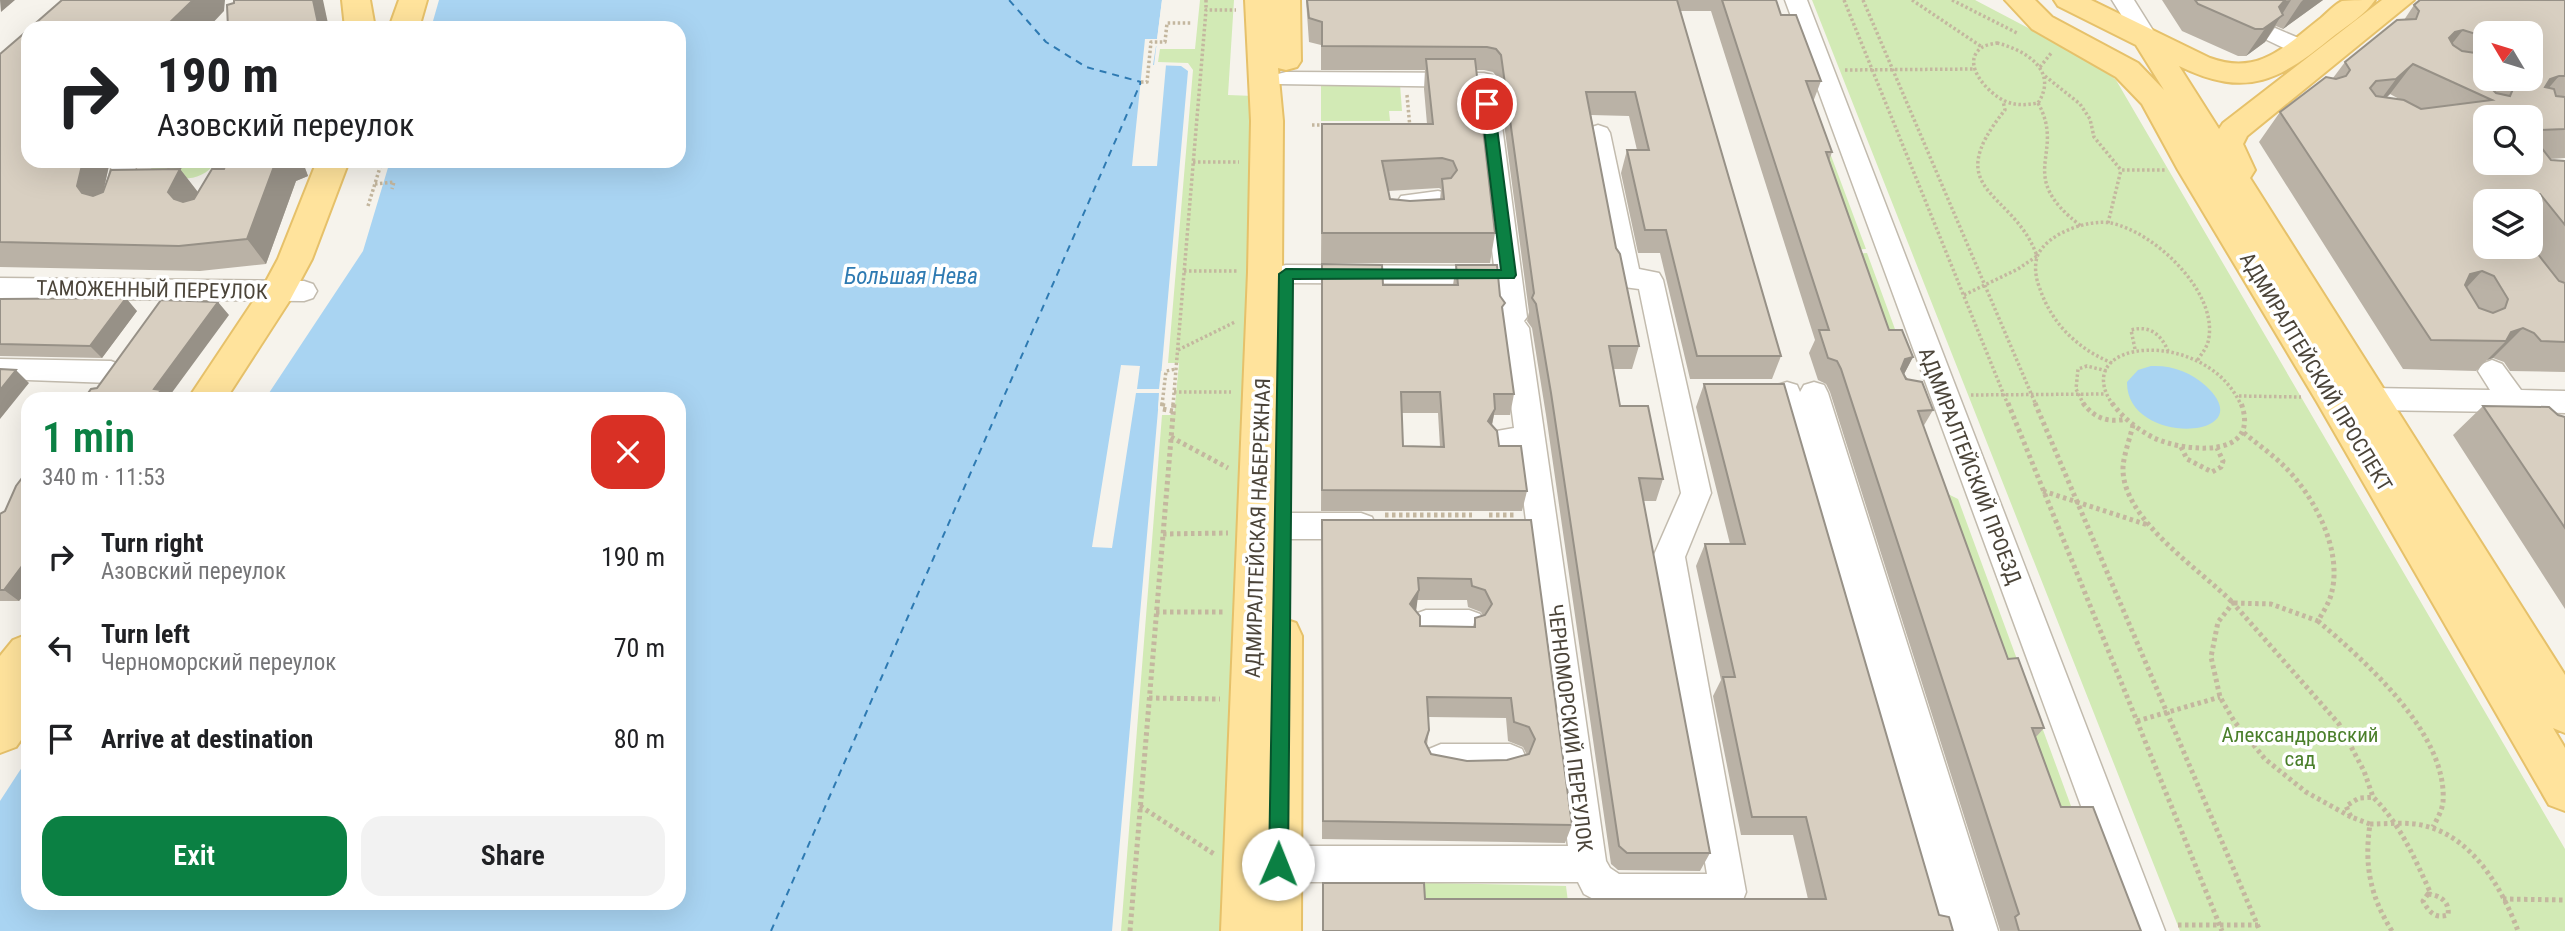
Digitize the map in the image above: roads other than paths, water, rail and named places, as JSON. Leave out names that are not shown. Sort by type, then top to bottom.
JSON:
[{"type":"main road","points":[[356,0],[359,21]]},
{"type":"main road","points":[[406,21],[413,0]]},
{"type":"main road","name":"АДМИРАЛТЕЙСКАЯ НАБЕРЕЖНАЯ","points":[[1277,931],[1288,119],[1286,0]]},
{"type":"main road","points":[[2021,0],[2197,84],[2237,93],[2298,90]]},
{"type":"main road","name":"АДМИРАЛТЕЙСКИЙ ПРОСПЕКТ","points":[[2021,0],[2042,23],[2127,70],[2155,99],[2194,170],[2341,404],[2565,790]]},
{"type":"main road","points":[[2068,0],[2205,66],[2240,73],[2268,69],[2287,41],[2361,0]]},
{"type":"main road","points":[[2234,179],[2239,170],[2229,151],[2229,137],[2239,125],[2298,90],[2371,37],[2400,0]]},
{"type":"main road","name":"АДМИРАЛТЕЙСКАЯ НАБЕРЕЖНАЯ","points":[[1245,931],[1265,272],[1267,121],[1246,5]]},
{"type":"main road","name":"АДМИРАЛТЕЙСКИЙ ПРОСПЕКТ","points":[[2148,40],[2234,179],[2341,404],[2561,700]]},
{"type":"main road","points":[[239,392],[291,291],[295,259],[330,168]]},
{"type":"main road","points":[[212,392],[291,291],[324,256],[366,173]]},
{"type":"main road","points":[[0,733],[18,668]]},
{"type":"street","name":"АДМИРАЛТЕЙСКИЙ ПРОЕЗД","points":[[1796,0],[1940,392],[2162,928]]},
{"type":"street","points":[[2123,0],[2148,40]]},
{"type":"street","name":"ЧЕРНОМОРСКИЙ ПЕРЕУЛОК","points":[[1278,864],[1588,864],[1566,760],[1548,625],[1530,527],[1539,453],[1519,322],[1494,200],[1484,80],[1286,79]]},
{"type":"street","points":[[1588,864],[1597,881],[1614,892],[1728,892],[1669,557],[1696,493],[1690,393],[1650,280],[1633,279],[1626,271],[1598,133]]},
{"type":"street","points":[[114,210],[123,168]]},
{"type":"street","points":[[1408,219],[1407,206],[1410,201],[1437,199]]},
{"type":"street","points":[[1286,274],[1416,281],[1509,275]]},
{"type":"street","name":"ТАМОЖЕННЫЙ ПЕРЕУЛОК","points":[[0,288],[163,300],[291,291]]},
{"type":"street","points":[[0,369],[118,362],[96,392]]},
{"type":"street","points":[[2492,371],[2537,436]]},
{"type":"street","points":[[1944,931],[1796,393],[1979,931]]},
{"type":"street","points":[[2341,404],[2565,402]]},
{"type":"street","points":[[1501,440],[1539,453]]},
{"type":"street","points":[[1283,526],[1388,521]]},
{"type":"street","points":[[1426,624],[1469,624]]},
{"type":"street","points":[[1441,760],[1510,760]]},
{"type":"water","name":"Большая Нева","points":[[439,0],[1162,0],[1154,65],[1181,66],[1188,71],[1112,931],[0,931],[0,801],[21,769],[21,910],[686,910],[686,392],[270,392],[363,251],[388,168],[686,168],[686,21],[433,21]]},
{"type":"water","points":[[2151,366],[2174,368],[2200,381],[2219,404],[2218,417],[2206,426],[2188,429],[2167,426],[2147,418],[2132,403],[2127,382],[2138,370]]},
{"type":"park label","name":"Александровский сад","points":[[2300,747]]}]
